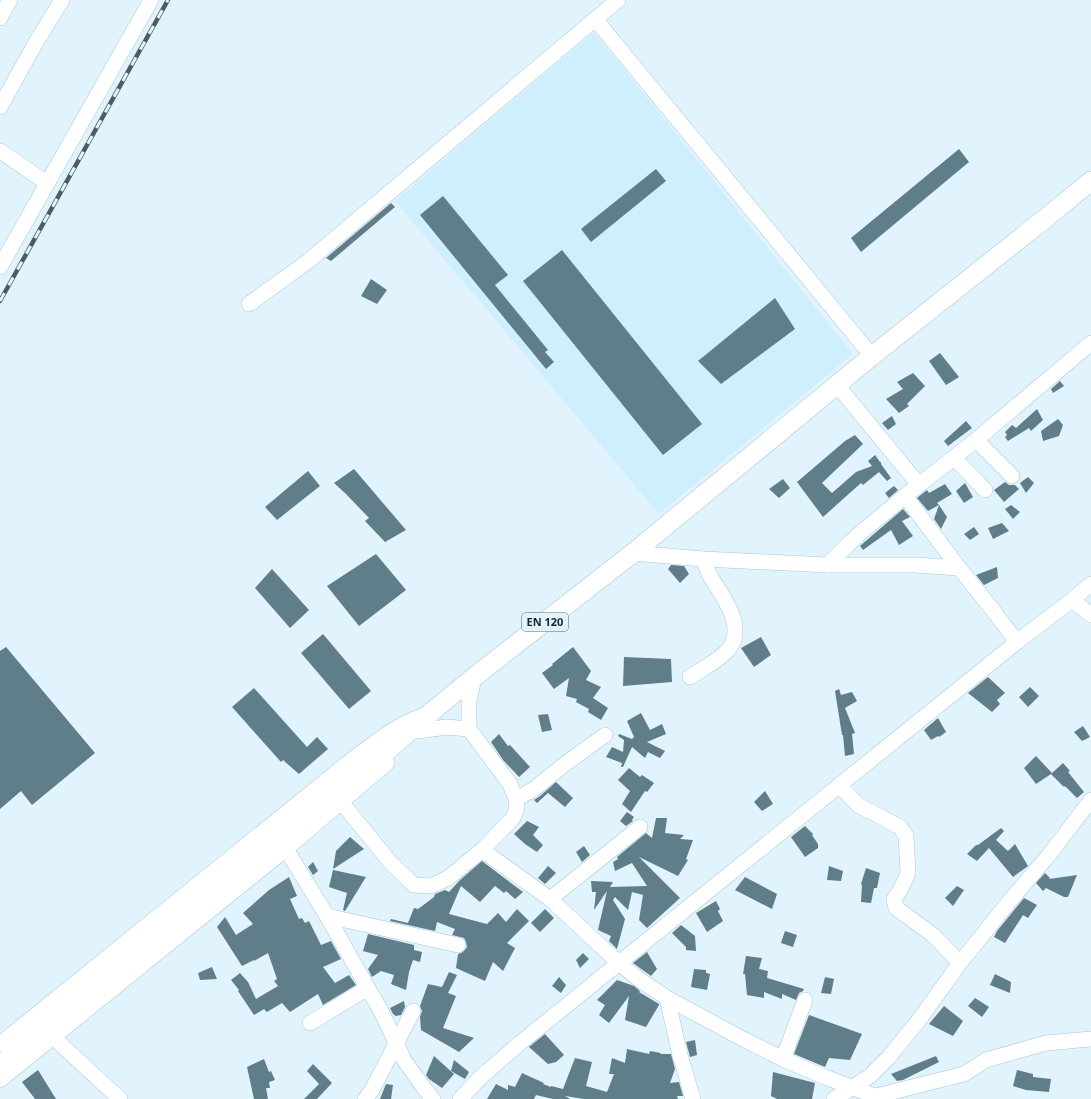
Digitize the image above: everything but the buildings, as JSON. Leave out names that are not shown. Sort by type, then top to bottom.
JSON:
[{"type":"main road","name":"EN 120","points":[[0,1065],[380,757],[474,677],[633,552],[872,356],[1088,187]]},
{"type":"street","points":[[0,18],[10,0]]},
{"type":"street","points":[[0,107],[35,44],[62,0]]},
{"type":"street","points":[[2,260],[151,0]]},
{"type":"street","points":[[249,304],[307,262],[618,0]]},
{"type":"street","points":[[595,19],[872,356]]},
{"type":"street","points":[[0,151],[47,183]]},
{"type":"street","points":[[827,565],[858,535],[919,484],[976,440],[1091,342]]},
{"type":"street","points":[[837,385],[919,484]]},
{"type":"street","points":[[976,440],[1012,476]]},
{"type":"street","points":[[954,458],[985,490]]},
{"type":"street","points":[[905,496],[1017,642]]},
{"type":"street","points":[[633,552],[703,559],[827,565],[915,565],[959,568]]},
{"type":"street","points":[[690,677],[728,650],[734,641],[735,628],[732,615],[708,572],[703,559]]},
{"type":"street","points":[[460,1099],[482,1076],[520,1043],[839,785],[1091,584]]},
{"type":"street","points":[[1072,600],[1091,615]]},
{"type":"street","points":[[341,802],[391,863],[414,885],[430,886],[448,878],[482,850],[513,818],[517,808],[516,799],[510,784],[469,729],[469,702],[474,677]]},
{"type":"street","points":[[0,1080],[54,1038],[286,849],[395,757],[418,731],[429,714]]},
{"type":"street","points":[[0,1044],[354,758],[400,726],[429,714]]},
{"type":"street","points":[[418,731],[446,727],[469,729]]},
{"type":"street","points":[[516,799],[534,789],[605,735]]},
{"type":"street","points":[[839,785],[858,805],[900,827],[906,836],[908,873],[894,899],[896,908],[932,934],[960,964]]},
{"type":"street","points":[[834,1099],[857,1092],[888,1058],[919,1020],[960,964],[1008,903],[1049,855],[1090,802]]},
{"type":"street","points":[[550,899],[640,827]]},
{"type":"street","points":[[286,849],[327,916],[382,1013],[404,1060],[433,1099]]},
{"type":"street","points":[[482,850],[550,899],[619,963],[640,980],[667,998],[743,1039],[857,1092],[880,1098],[964,1074],[986,1060],[1046,1043],[1091,1039]]},
{"type":"street","points":[[327,916],[458,944]]},
{"type":"street","points":[[310,1023],[368,988]]},
{"type":"street","points":[[667,998],[680,1055],[693,1099]]},
{"type":"street","points":[[784,1059],[805,1000]]},
{"type":"street","points":[[365,1099],[372,1090],[413,1011]]},
{"type":"street","points":[[54,1038],[120,1099]]},
{"type":"shaded area","points":[[594,32],[853,354],[659,514],[395,201]]},
{"type":"railway","points":[[0,301],[168,0]]}]
